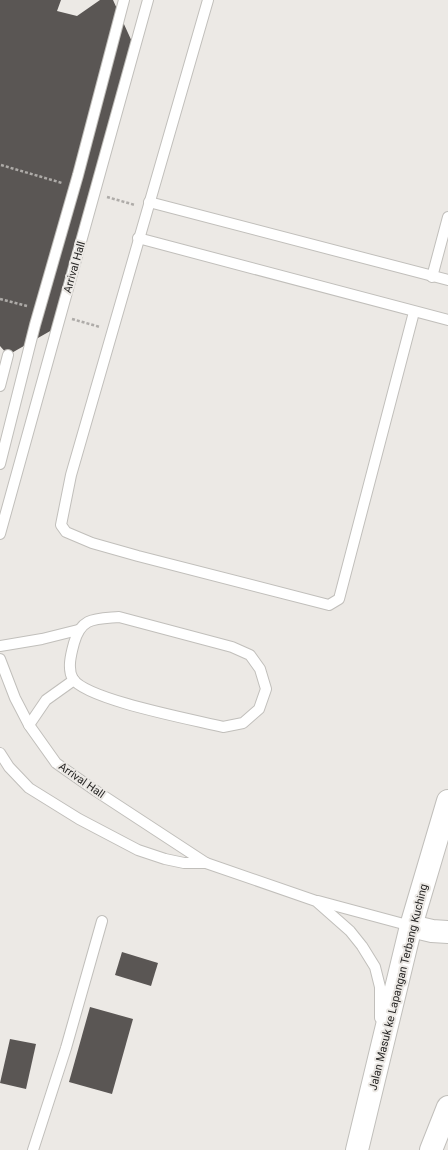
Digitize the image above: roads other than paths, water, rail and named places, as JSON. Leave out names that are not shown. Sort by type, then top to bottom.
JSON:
[{"type":"highway","name":"Jalan Masuk ke Lapangan Terbang Kuching","points":[[357,1150],[411,926],[448,801]]},
{"type":"highway","points":[[411,926],[432,931],[448,932]]},
{"type":"highway","points":[[431,1150],[448,1107]]},
{"type":"lane","points":[[0,464],[37,317],[78,175],[124,0]]},
{"type":"lane","name":"Arrival Hall","points":[[0,534],[148,0]]},
{"type":"lane","points":[[208,0],[71,474],[61,525],[66,532],[92,543],[330,605],[339,599],[414,312]]},
{"type":"lane","points":[[149,202],[448,280]]},
{"type":"lane","points":[[432,277],[448,217]]},
{"type":"lane","points":[[138,238],[448,320]]},
{"type":"lane","points":[[0,386],[8,355]]},
{"type":"lane","points":[[0,646],[42,640],[78,630],[92,620],[118,617],[232,647],[250,655],[260,669],[266,689],[259,709],[243,723],[223,727],[94,693],[74,680],[70,671],[72,652],[78,630]]},
{"type":"lane","name":"Arrival Hall","points":[[0,659],[15,698],[29,725],[56,763],[206,863]]},
{"type":"lane","points":[[29,725],[46,700],[74,680]]},
{"type":"lane","points":[[0,753],[9,767],[29,788],[78,820],[138,850],[164,859],[184,863],[206,863],[316,901],[411,926]]},
{"type":"lane","points":[[316,901],[350,931],[362,946],[375,967],[380,987],[381,1003],[372,1091]]},
{"type":"lane","points":[[33,1150],[66,1048],[102,921]]}]
